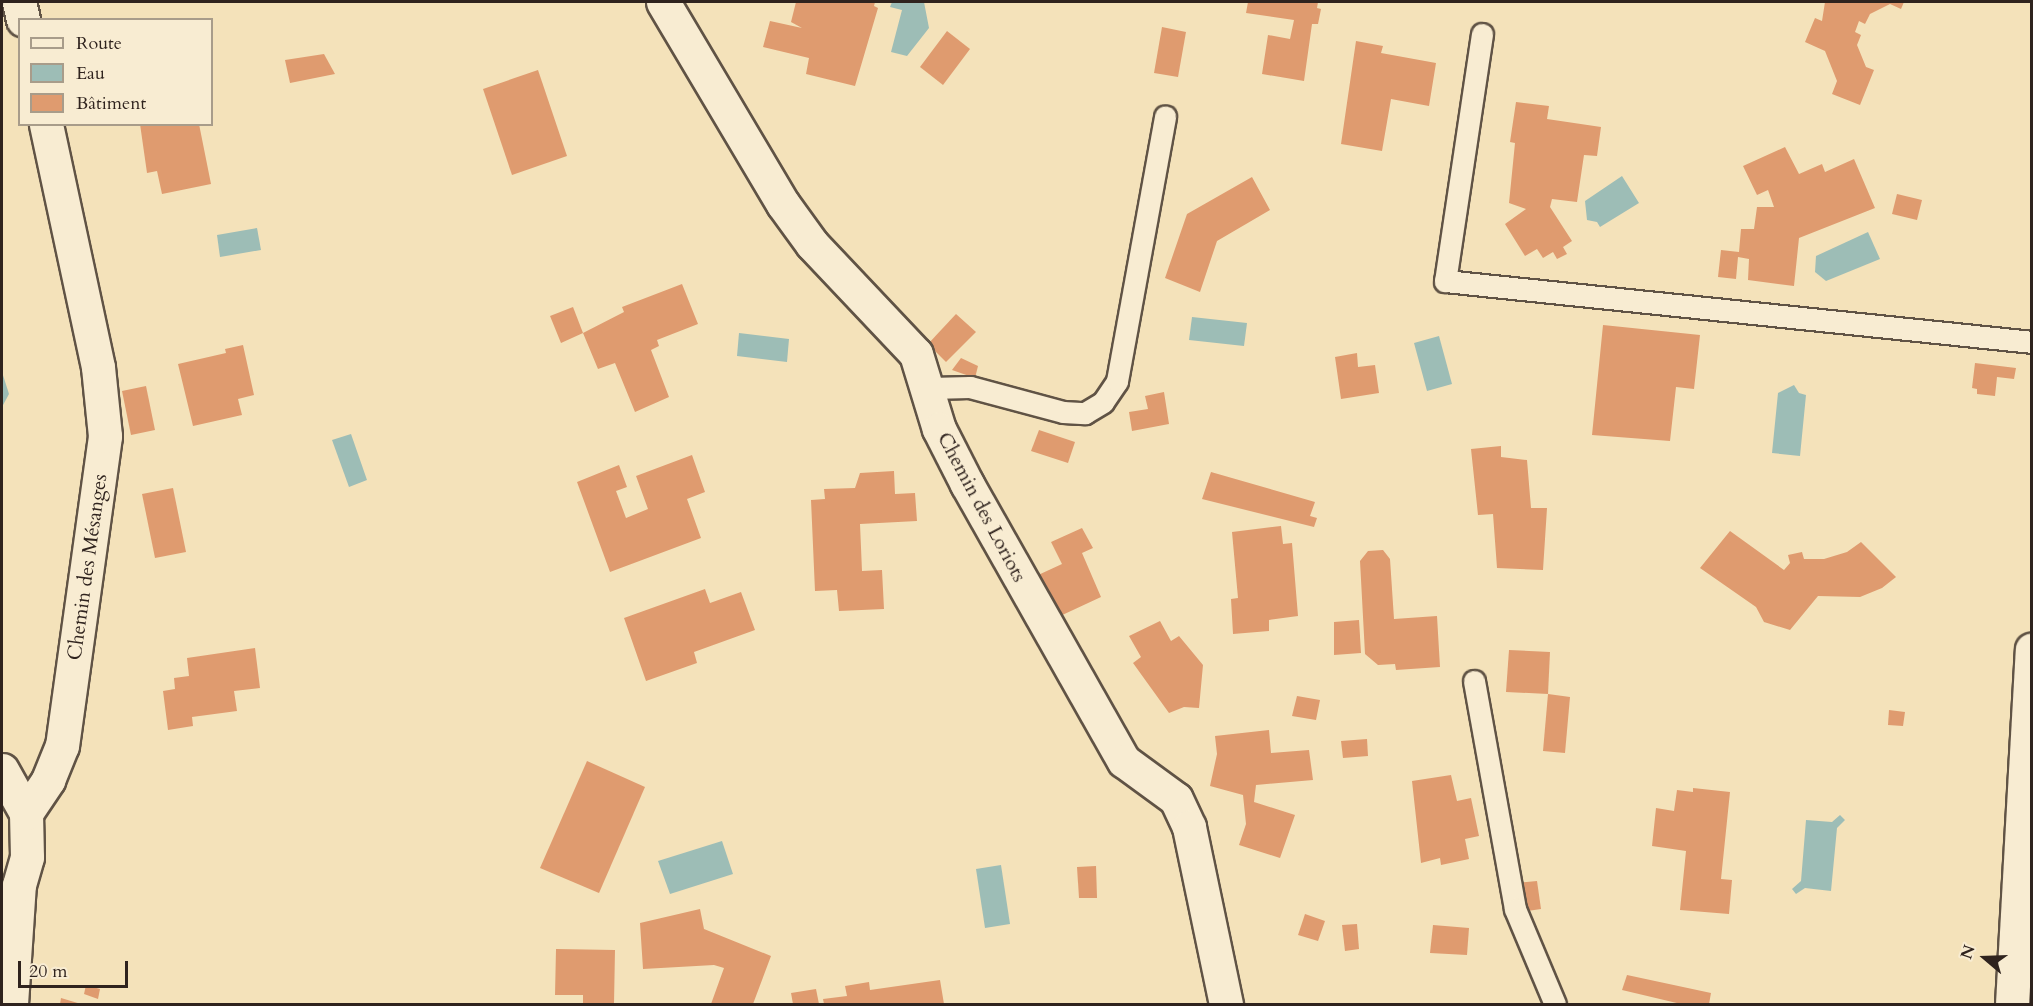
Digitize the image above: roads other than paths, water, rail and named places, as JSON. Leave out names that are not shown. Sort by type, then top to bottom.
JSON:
[{"type":"street","points":[[19,2],[23,18]]},
{"type":"street","name":"Chemin des Loriots","points":[[663,2],[783,204],[812,244],[916,354],[930,388],[939,429],[966,484],[1096,716],[1124,760],[1176,799],[1189,826],[1226,1005]]},
{"type":"street","name":"Chemin des Mésanges","points":[[26,813],[48,780],[62,746],[105,436],[98,367],[46,126]]},
{"type":"street","points":[[2012,1005],[2031,650]]},
{"type":"street","points":[[2,770],[26,813],[27,857],[19,885],[11,1005]]},
{"type":"lane","points":[[1482,34],[1444,281],[2031,342]]},
{"type":"lane","points":[[930,388],[970,387],[1063,412],[1084,413],[1103,402],[1117,381],[1165,116]]},
{"type":"lane","points":[[1474,681],[1515,909],[1555,1005]]},
{"type":"water","points":[[892,2],[924,2],[929,28],[907,56],[891,52],[902,10],[890,7]]},
{"type":"water","points":[[1622,176],[1639,203],[1600,227],[1597,222],[1587,220],[1585,201]]},
{"type":"water","points":[[257,228],[261,250],[220,257],[217,235]]},
{"type":"water","points":[[1868,232],[1880,259],[1826,281],[1815,272],[1816,256]]},
{"type":"water","points":[[1192,317],[1247,323],[1244,346],[1189,340]]},
{"type":"water","points":[[739,333],[789,339],[787,362],[737,356]]},
{"type":"water","points":[[1439,336],[1452,384],[1427,391],[1414,343]]},
{"type":"water","points":[[2,372],[9,394],[2,407]]},
{"type":"water","points":[[1794,385],[1799,393],[1806,395],[1800,456],[1772,453],[1778,393]]},
{"type":"water","points":[[351,434],[367,480],[349,487],[332,440]]},
{"type":"water","points":[[1840,815],[1845,820],[1837,828],[1831,891],[1805,888],[1796,894],[1792,889],[1801,881],[1806,820],[1832,822]]},
{"type":"water","points":[[722,841],[733,874],[670,894],[658,861]]},
{"type":"water","points":[[1001,865],[1010,924],[985,928],[976,869]]}]
